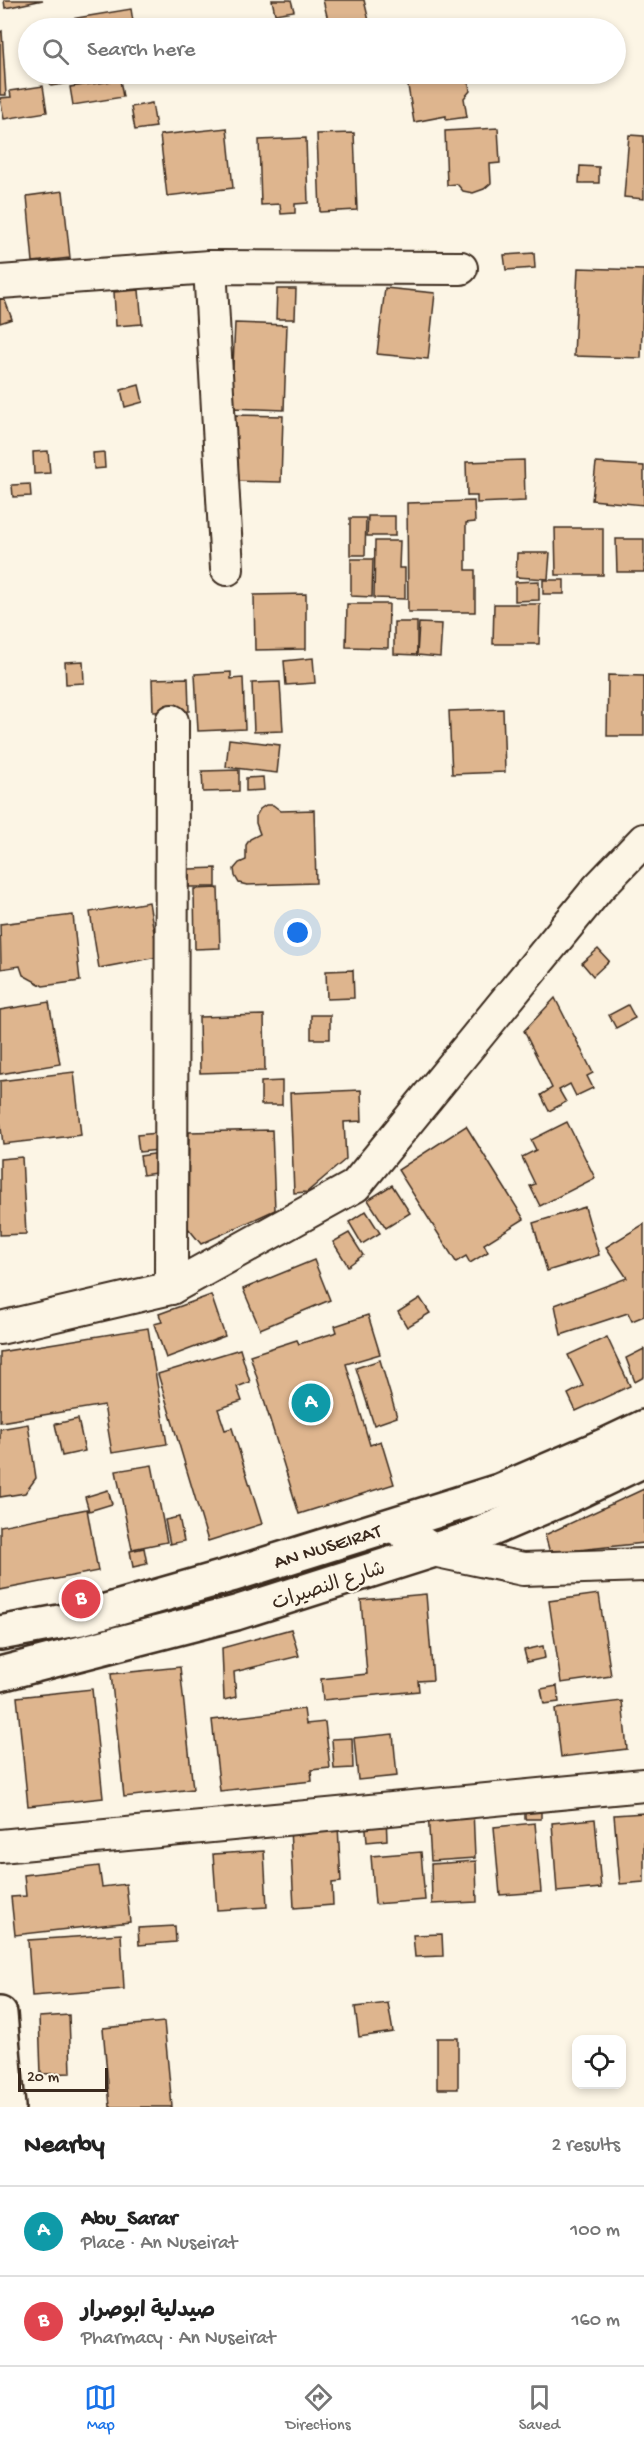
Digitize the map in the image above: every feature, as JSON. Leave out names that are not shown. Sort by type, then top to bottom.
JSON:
[{"type":"main road","name":"AN NUSEIRAT","points":[[0,1634],[81,1618],[499,1491],[644,1427]]},
{"type":"main road","name":"شارع النصيرات","points":[[0,1674],[236,1613],[466,1540],[562,1499],[644,1460]]},
{"type":"main road","points":[[0,2014],[8,2107]]},
{"type":"street","points":[[210,267],[227,569]]},
{"type":"street","points":[[0,282],[210,267],[461,268]]},
{"type":"street","points":[[171,1288],[172,721]]},
{"type":"street","points":[[0,1328],[171,1288],[355,1186],[598,888],[644,840]]},
{"type":"street","points":[[392,1525],[433,1550],[522,1569],[644,1565]]},
{"type":"street","points":[[0,1846],[644,1785]]},
{"type":"building","points":[[4,0],[43,0],[5,8]]},
{"type":"building","points":[[272,0],[291,0],[294,11],[275,14]]},
{"type":"building","points":[[323,0],[364,0],[368,18],[328,18]]},
{"type":"building","points":[[131,9],[132,18],[77,18]]},
{"type":"building","points":[[2,31],[6,95],[0,95],[0,32]]},
{"type":"building","points":[[121,84],[123,97],[73,105],[70,87]]},
{"type":"building","points":[[408,84],[469,84],[470,91],[464,98],[467,117],[446,120],[446,116],[414,122]]},
{"type":"building","points":[[43,86],[47,112],[4,119],[0,98],[11,97],[10,91]]},
{"type":"building","points":[[152,103],[156,127],[135,130],[131,107]]},
{"type":"building","points":[[227,128],[233,188],[167,196],[160,135]]},
{"type":"building","points":[[498,128],[500,163],[490,164],[491,183],[484,189],[473,193],[463,191],[457,184],[447,185],[445,131]]},
{"type":"building","points":[[354,133],[357,210],[320,212],[317,134]]},
{"type":"building","points":[[629,135],[644,136],[644,199],[624,197]]},
{"type":"building","points":[[306,138],[308,203],[295,204],[295,213],[281,214],[280,204],[261,205],[259,140]]},
{"type":"building","points":[[580,166],[599,167],[599,183],[579,183]]},
{"type":"building","points":[[63,191],[70,258],[33,262],[27,196]]},
{"type":"building","points":[[534,253],[535,268],[506,270],[504,255]]},
{"type":"building","points":[[578,268],[644,270],[641,358],[574,356]]},
{"type":"building","points":[[385,288],[435,293],[428,359],[377,354]]},
{"type":"building","points":[[277,289],[296,289],[295,319],[276,319]]},
{"type":"building","points":[[139,290],[142,324],[116,326],[114,292]]},
{"type":"building","points":[[4,298],[12,319],[0,323],[0,299]]},
{"type":"building","points":[[235,323],[287,325],[284,410],[231,408]]},
{"type":"building","points":[[139,385],[143,402],[125,407],[121,390]]},
{"type":"building","points":[[232,415],[283,416],[281,482],[230,481]]},
{"type":"building","points":[[48,451],[50,473],[34,474],[33,452]]},
{"type":"building","points":[[104,452],[105,468],[94,469],[93,453]]},
{"type":"building","points":[[524,460],[525,501],[477,503],[477,496],[467,496],[466,462]]},
{"type":"building","points":[[596,463],[644,466],[644,505],[592,500]]},
{"type":"building","points":[[30,484],[31,496],[13,497],[12,485]]},
{"type":"building","points":[[474,501],[475,522],[466,523],[466,570],[475,570],[475,612],[408,612],[407,503]]},
{"type":"building","points":[[368,516],[395,516],[395,536],[367,536]]},
{"type":"building","points":[[350,518],[366,518],[365,555],[350,555]]},
{"type":"building","points":[[555,528],[603,528],[603,575],[556,575]]},
{"type":"building","points":[[616,539],[644,539],[644,572],[617,572]]},
{"type":"building","points":[[375,541],[400,541],[399,568],[405,568],[405,599],[374,598]]},
{"type":"building","points":[[517,553],[550,553],[548,579],[516,577]]},
{"type":"building","points":[[351,559],[373,559],[372,597],[351,596]]},
{"type":"building","points":[[543,580],[564,580],[564,594],[543,594]]},
{"type":"building","points":[[539,581],[539,600],[515,601],[515,582]]},
{"type":"building","points":[[306,594],[306,649],[255,650],[254,595]]},
{"type":"building","points":[[347,604],[389,604],[388,648],[346,647]]},
{"type":"building","points":[[494,604],[540,604],[539,644],[493,644]]},
{"type":"building","points":[[394,622],[417,622],[417,655],[394,654]]},
{"type":"building","points":[[419,623],[442,624],[440,657],[417,655]]},
{"type":"building","points":[[313,658],[315,683],[286,685],[284,661]]},
{"type":"building","points":[[83,661],[84,683],[66,684],[65,662]]},
{"type":"building","points":[[231,672],[231,679],[243,678],[245,729],[198,731],[195,674]]},
{"type":"building","points":[[608,675],[644,676],[644,736],[607,736]]},
{"type":"building","points":[[188,678],[189,711],[153,712],[152,679]]},
{"type":"building","points":[[280,682],[283,731],[254,732],[252,683]]},
{"type":"building","points":[[503,709],[505,772],[452,774],[449,711]]},
{"type":"building","points":[[229,739],[280,745],[277,773],[226,767]]},
{"type":"building","points":[[239,770],[239,791],[203,792],[202,771]]},
{"type":"building","points":[[263,777],[264,790],[246,791],[246,778]]},
{"type":"building","points":[[266,805],[273,805],[281,811],[314,810],[316,883],[247,885],[239,883],[234,869],[246,860],[246,845],[250,839],[260,834],[256,816]]},
{"type":"building","points":[[216,868],[216,887],[189,887],[189,869]]},
{"type":"building","points":[[218,888],[220,948],[195,949],[194,889]]},
{"type":"building","points":[[149,902],[158,957],[99,968],[90,912]]},
{"type":"building","points":[[73,915],[80,981],[43,986],[23,975],[20,966],[1,969],[0,924]]},
{"type":"building","points":[[598,949],[609,961],[593,976],[582,963]]},
{"type":"building","points":[[353,970],[354,998],[327,999],[326,971]]},
{"type":"building","points":[[555,998],[593,1073],[587,1076],[593,1088],[576,1096],[570,1084],[559,1090],[566,1102],[549,1111],[541,1095],[552,1088],[524,1031]]},
{"type":"building","points":[[49,1002],[60,1064],[0,1074],[0,1010]]},
{"type":"building","points":[[628,1005],[635,1018],[616,1028],[609,1015]]},
{"type":"building","points":[[264,1015],[265,1071],[200,1073],[199,1017]]},
{"type":"building","points":[[311,1015],[330,1015],[330,1039],[311,1039]]},
{"type":"building","points":[[74,1072],[81,1135],[3,1144],[0,1120],[0,1081]]},
{"type":"building","points":[[282,1081],[282,1105],[261,1105],[261,1082]]},
{"type":"building","points":[[361,1090],[362,1121],[344,1122],[346,1159],[307,1192],[294,1193],[290,1093]]},
{"type":"building","points":[[567,1122],[595,1178],[540,1206],[530,1186],[535,1184],[522,1157],[536,1150],[531,1140]]},
{"type":"building","points":[[466,1126],[524,1219],[484,1244],[488,1252],[470,1263],[466,1256],[456,1262],[398,1170]]},
{"type":"building","points":[[272,1130],[275,1210],[201,1244],[188,1228],[189,1132]]},
{"type":"building","points":[[158,1133],[159,1150],[139,1152],[137,1135]]},
{"type":"building","points":[[160,1153],[162,1172],[143,1175],[140,1156]]},
{"type":"building","points":[[22,1157],[26,1234],[0,1235],[0,1159]]},
{"type":"building","points":[[392,1185],[410,1213],[386,1228],[368,1200]]},
{"type":"building","points":[[585,1207],[599,1255],[547,1271],[533,1223]]},
{"type":"building","points":[[366,1211],[380,1233],[362,1244],[349,1222]]},
{"type":"building","points":[[644,1224],[644,1316],[632,1321],[628,1313],[561,1335],[555,1305],[627,1278],[606,1247]]},
{"type":"building","points":[[349,1233],[363,1255],[348,1266],[333,1242]]},
{"type":"building","points":[[314,1260],[330,1300],[260,1329],[243,1289]]},
{"type":"building","points":[[211,1295],[225,1336],[166,1358],[154,1324],[162,1322],[159,1314]]},
{"type":"building","points":[[420,1298],[430,1313],[407,1327],[398,1312]]},
{"type":"building","points":[[368,1315],[380,1354],[346,1364],[370,1445],[381,1441],[394,1484],[299,1514],[250,1355],[297,1340],[299,1344],[337,1332],[335,1326]]},
{"type":"building","points":[[148,1328],[167,1444],[112,1453],[104,1405],[0,1422],[0,1352]]},
{"type":"building","points":[[607,1337],[630,1386],[576,1411],[568,1394],[583,1386],[568,1355]]},
{"type":"building","points":[[240,1349],[250,1382],[237,1387],[242,1401],[218,1409],[225,1430],[232,1428],[262,1524],[208,1541],[158,1374]]},
{"type":"building","points":[[644,1349],[644,1377],[635,1382],[626,1358]]},
{"type":"building","points":[[380,1360],[397,1417],[374,1425],[356,1368]]},
{"type":"building","points":[[78,1419],[85,1451],[62,1456],[55,1424]]},
{"type":"building","points":[[28,1424],[36,1478],[25,1493],[0,1497],[0,1429]]},
{"type":"building","points":[[152,1465],[167,1542],[132,1549],[116,1471]]},
{"type":"building","points":[[644,1489],[644,1543],[550,1553],[545,1535]]},
{"type":"building","points":[[108,1490],[112,1504],[89,1511],[85,1497]]},
{"type":"building","points":[[87,1509],[98,1571],[0,1590],[0,1526]]},
{"type":"building","points":[[179,1517],[184,1541],[170,1544],[165,1520]]},
{"type":"building","points":[[144,1548],[147,1564],[133,1567],[130,1551]]},
{"type":"building","points":[[426,1594],[433,1680],[418,1681],[419,1691],[323,1700],[321,1679],[367,1674],[361,1600]]},
{"type":"building","points":[[599,1594],[611,1676],[561,1683],[549,1601]]},
{"type":"building","points":[[291,1629],[299,1656],[234,1672],[236,1697],[224,1700],[222,1648]]},
{"type":"building","points":[[543,1646],[545,1658],[527,1662],[524,1650]]},
{"type":"building","points":[[180,1667],[193,1789],[124,1797],[111,1674]]},
{"type":"building","points":[[557,1686],[559,1702],[544,1704],[541,1689]]},
{"type":"building","points":[[92,1689],[103,1798],[28,1806],[17,1697]]},
{"type":"building","points":[[622,1701],[627,1749],[561,1757],[555,1709]]},
{"type":"building","points":[[304,1709],[306,1724],[325,1722],[330,1768],[311,1770],[312,1781],[220,1791],[212,1720]]},
{"type":"building","points":[[393,1734],[397,1776],[358,1780],[354,1738]]},
{"type":"building","points":[[352,1738],[353,1768],[334,1769],[332,1739]]},
{"type":"building","points":[[525,1802],[541,1802],[541,1819],[525,1819]]},
{"type":"building","points":[[473,1809],[475,1858],[431,1861],[428,1812]]},
{"type":"building","points":[[644,1813],[644,1882],[620,1884],[614,1815]]},
{"type":"building","points":[[386,1815],[387,1840],[367,1842],[365,1817]]},
{"type":"building","points":[[595,1819],[601,1888],[557,1892],[552,1823]]},
{"type":"building","points":[[535,1823],[541,1892],[500,1895],[494,1827]]},
{"type":"building","points":[[338,1826],[341,1882],[332,1883],[333,1905],[294,1908],[290,1828]]},
{"type":"building","points":[[264,1851],[267,1907],[217,1910],[213,1854]]},
{"type":"building","points":[[421,1852],[425,1900],[375,1904],[371,1856]]},
{"type":"building","points":[[476,1861],[477,1902],[432,1904],[431,1864]]},
{"type":"building","points":[[99,1866],[102,1887],[126,1884],[130,1922],[15,1935],[11,1897],[26,1896],[24,1875]]},
{"type":"building","points":[[175,1926],[176,1942],[139,1945],[138,1928]]},
{"type":"building","points":[[121,1934],[124,1989],[32,1996],[28,1940]]},
{"type":"building","points":[[442,1934],[443,1956],[415,1957],[413,1935]]},
{"type":"building","points":[[388,2003],[393,2032],[359,2037],[355,2007]]},
{"type":"building","points":[[69,2015],[71,2073],[41,2074],[39,2017]]},
{"type":"building","points":[[164,2022],[172,2107],[110,2107],[103,2028]]},
{"type":"building","points":[[437,2038],[458,2038],[458,2089],[437,2089]]},
{"type":"place","name":"Abu_Sarar","points":[[311,1403]]},
{"type":"place","name":"صيدلية ابوصرار","points":[[81,1599]]}]
